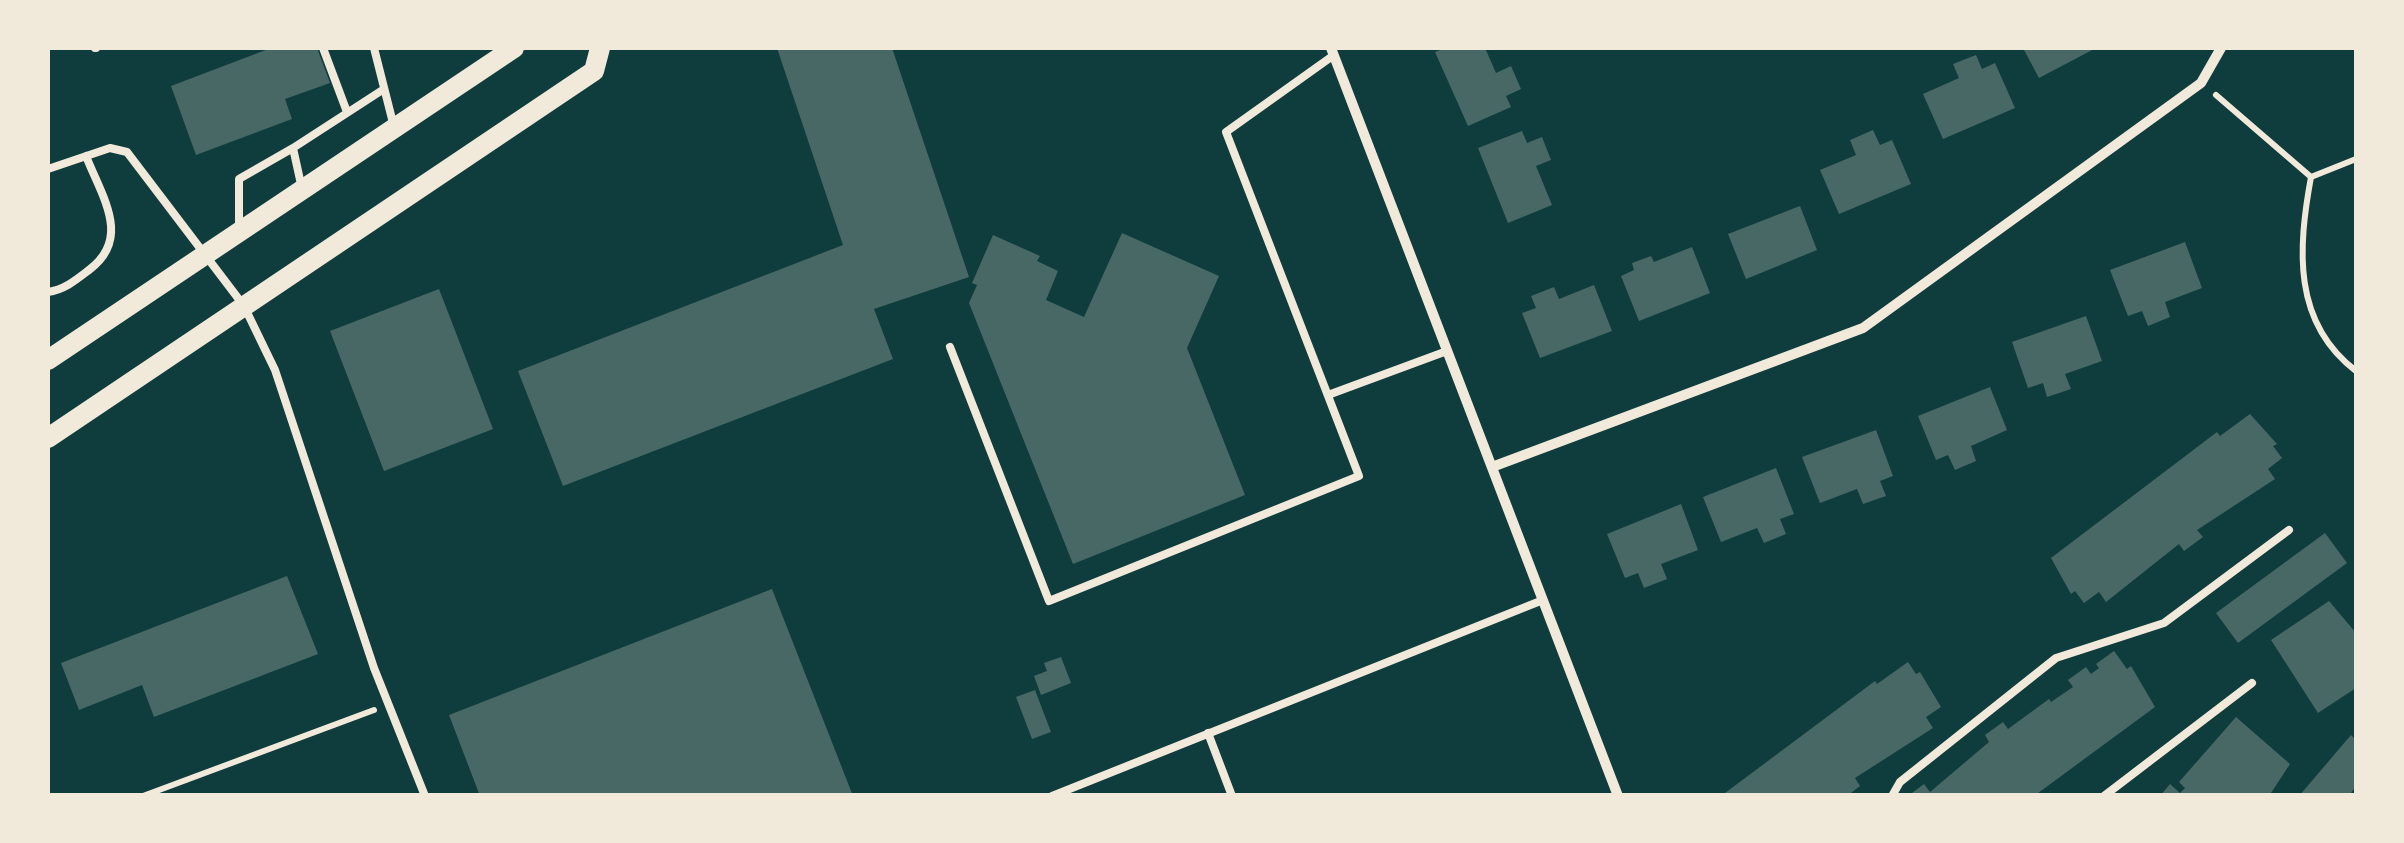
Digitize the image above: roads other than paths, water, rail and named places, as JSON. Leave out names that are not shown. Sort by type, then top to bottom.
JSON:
[{"type":"main road","points":[[48,360],[514,48]]},
{"type":"main road","points":[[48,438],[594,71],[600,48]]},
{"type":"street","points":[[1492,468],[1864,328],[2201,82],[2221,48]]},
{"type":"street","points":[[1333,52],[1618,796]]},
{"type":"lane","points":[[323,48],[347,112]]},
{"type":"lane","points":[[374,48],[394,127]]},
{"type":"lane","points":[[950,347],[1049,600],[1359,476],[1226,132],[1333,52]]},
{"type":"lane","points":[[240,231],[239,180],[384,89]]},
{"type":"lane","points":[[48,169],[110,148],[134,158],[244,306],[275,370],[389,705],[425,796]]},
{"type":"lane","points":[[293,148],[302,189]]},
{"type":"lane","points":[[48,292],[66,287],[106,257],[112,242],[112,225],[86,156]]},
{"type":"lane","points":[[1328,395],[1447,351]]},
{"type":"lane","points":[[1892,796],[1900,782],[2056,658],[2164,622],[2289,530]]},
{"type":"lane","points":[[1052,796],[1542,600]]},
{"type":"lane","points":[[2104,796],[2252,683]]},
{"type":"lane","points":[[1208,733],[1232,796]]}]
